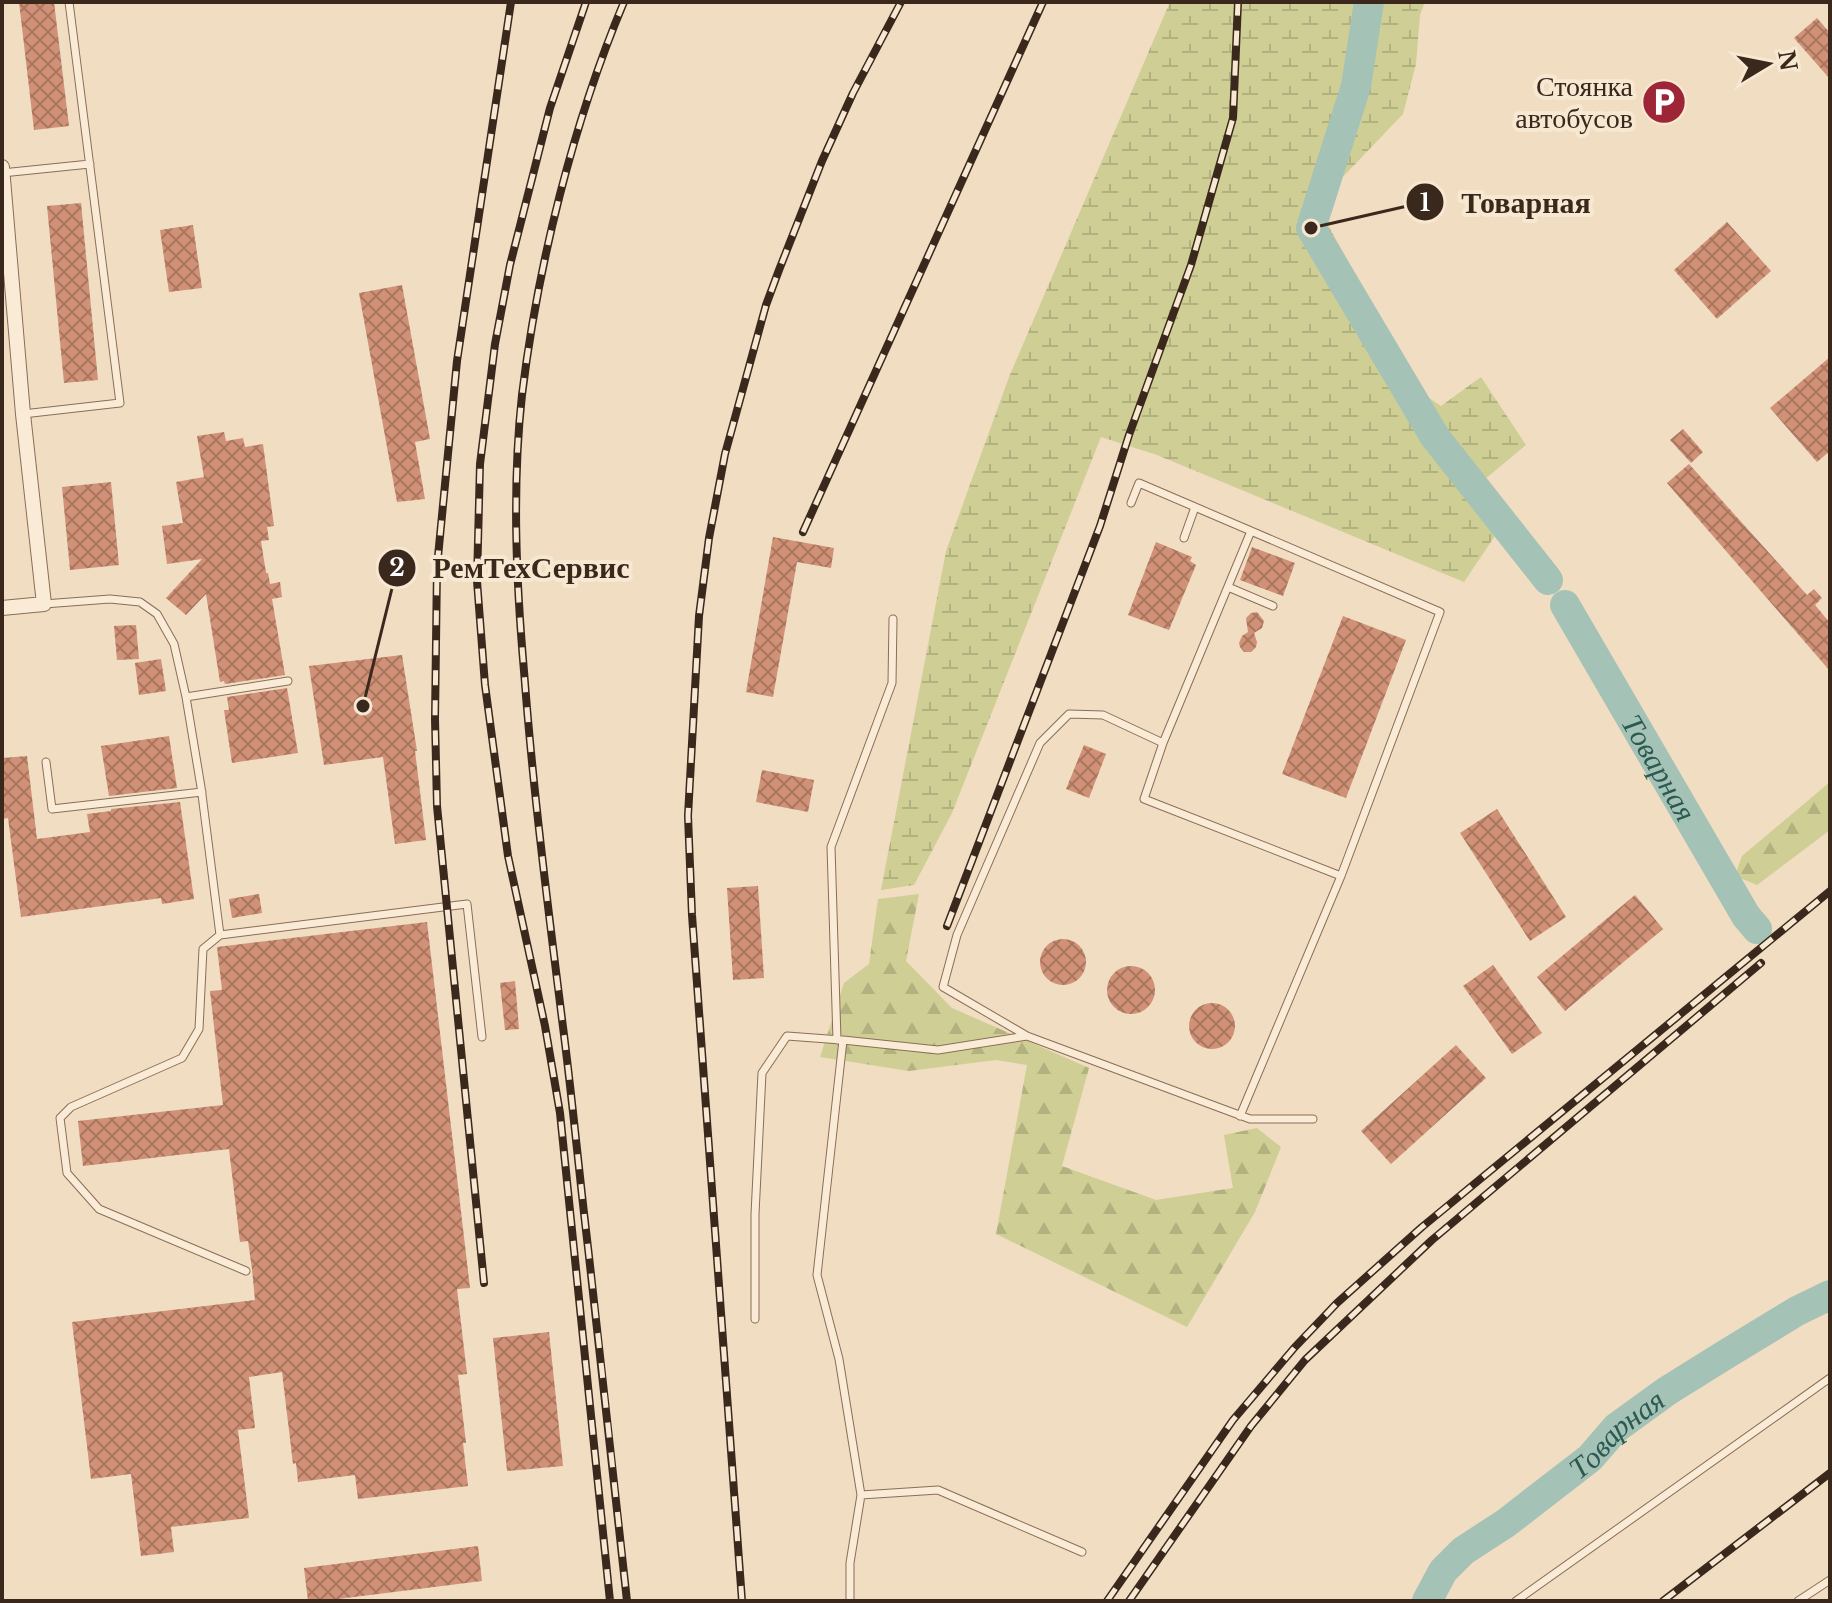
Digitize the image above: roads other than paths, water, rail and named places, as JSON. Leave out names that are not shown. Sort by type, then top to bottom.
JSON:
[{"type":"street","points":[[2,170],[23,414],[44,604],[2,608]]},
{"type":"lane","points":[[23,414],[120,403],[69,2]]},
{"type":"lane","points":[[2,170],[90,164]]},
{"type":"lane","points":[[1131,503],[1139,483],[1440,612],[1341,876],[1240,1116]]},
{"type":"lane","points":[[1184,538],[1195,507]]},
{"type":"lane","points":[[1251,531],[1163,743],[1144,799],[1341,876]]},
{"type":"lane","points":[[1228,587],[1273,606]]},
{"type":"lane","points":[[44,604],[110,599],[140,602],[157,614],[174,644],[202,792],[220,935]]},
{"type":"lane","points":[[850,1601],[850,1563],[861,1495],[839,1359],[817,1275],[840,1040],[831,847],[892,683],[893,619]]},
{"type":"lane","points":[[186,697],[288,681]]},
{"type":"lane","points":[[1163,743],[1103,715],[1069,714],[1040,743],[957,935],[943,987],[1027,1036],[1240,1116],[1250,1119],[1313,1119]]},
{"type":"lane","points":[[46,762],[52,809],[202,792]]},
{"type":"lane","points":[[246,1271],[99,1209],[67,1173],[60,1118],[71,1107],[182,1058],[199,1029],[203,949],[220,935],[467,904],[482,1037]]},
{"type":"lane","points":[[755,1319],[755,1214],[762,1073],[787,1036],[938,1050],[1027,1036]]},
{"type":"lane","points":[[1516,1601],[1830,1378]]},
{"type":"lane","points":[[861,1495],[938,1490],[1082,1552]]},
{"type":"lane","points":[[1798,1601],[1830,1580]]},
{"type":"waterway","name":"Товарная","points":[[1369,2],[1356,86],[1311,228],[1435,437],[1548,580]]},
{"type":"waterway","name":"Товарная","points":[[1565,605],[1746,916],[1757,929]]},
{"type":"waterway","name":"Товарная","points":[[1427,1601],[1443,1571],[1463,1551],[1506,1523],[1590,1458],[1616,1428],[1728,1353],[1797,1311],[1830,1295]]},
{"type":"railway","points":[[484,1283],[437,806],[437,567],[457,361],[511,2]]},
{"type":"railway","points":[[586,2],[550,108],[510,265],[495,344],[480,464],[477,581],[485,685],[508,856],[545,1026],[560,1113],[610,1601]]},
{"type":"railway","points":[[624,2],[589,96],[548,245],[522,395],[516,533],[532,760],[627,1601]]},
{"type":"railway","points":[[742,1601],[692,915],[688,816],[699,616],[709,538],[725,454],[766,305],[822,161],[853,93],[901,2]]},
{"type":"railway","points":[[803,532],[1043,2]]},
{"type":"railway","points":[[947,926],[1100,526],[1129,435],[1191,265],[1233,118],[1238,2]]},
{"type":"railway","points":[[1107,1601],[1233,1420],[1337,1303],[1422,1227],[1830,891]]},
{"type":"railway","points":[[1129,1601],[1251,1426],[1305,1360],[1432,1240],[1761,963]]},
{"type":"railway","points":[[1663,1601],[1830,1473]]},
{"type":"place","name":"Стоянка автобусов","points":[[1664,102]]},
{"type":"place","name":"Товарная","points":[[1311,228]]},
{"type":"place","name":"РемТехСервис","points":[[363,706]]}]
